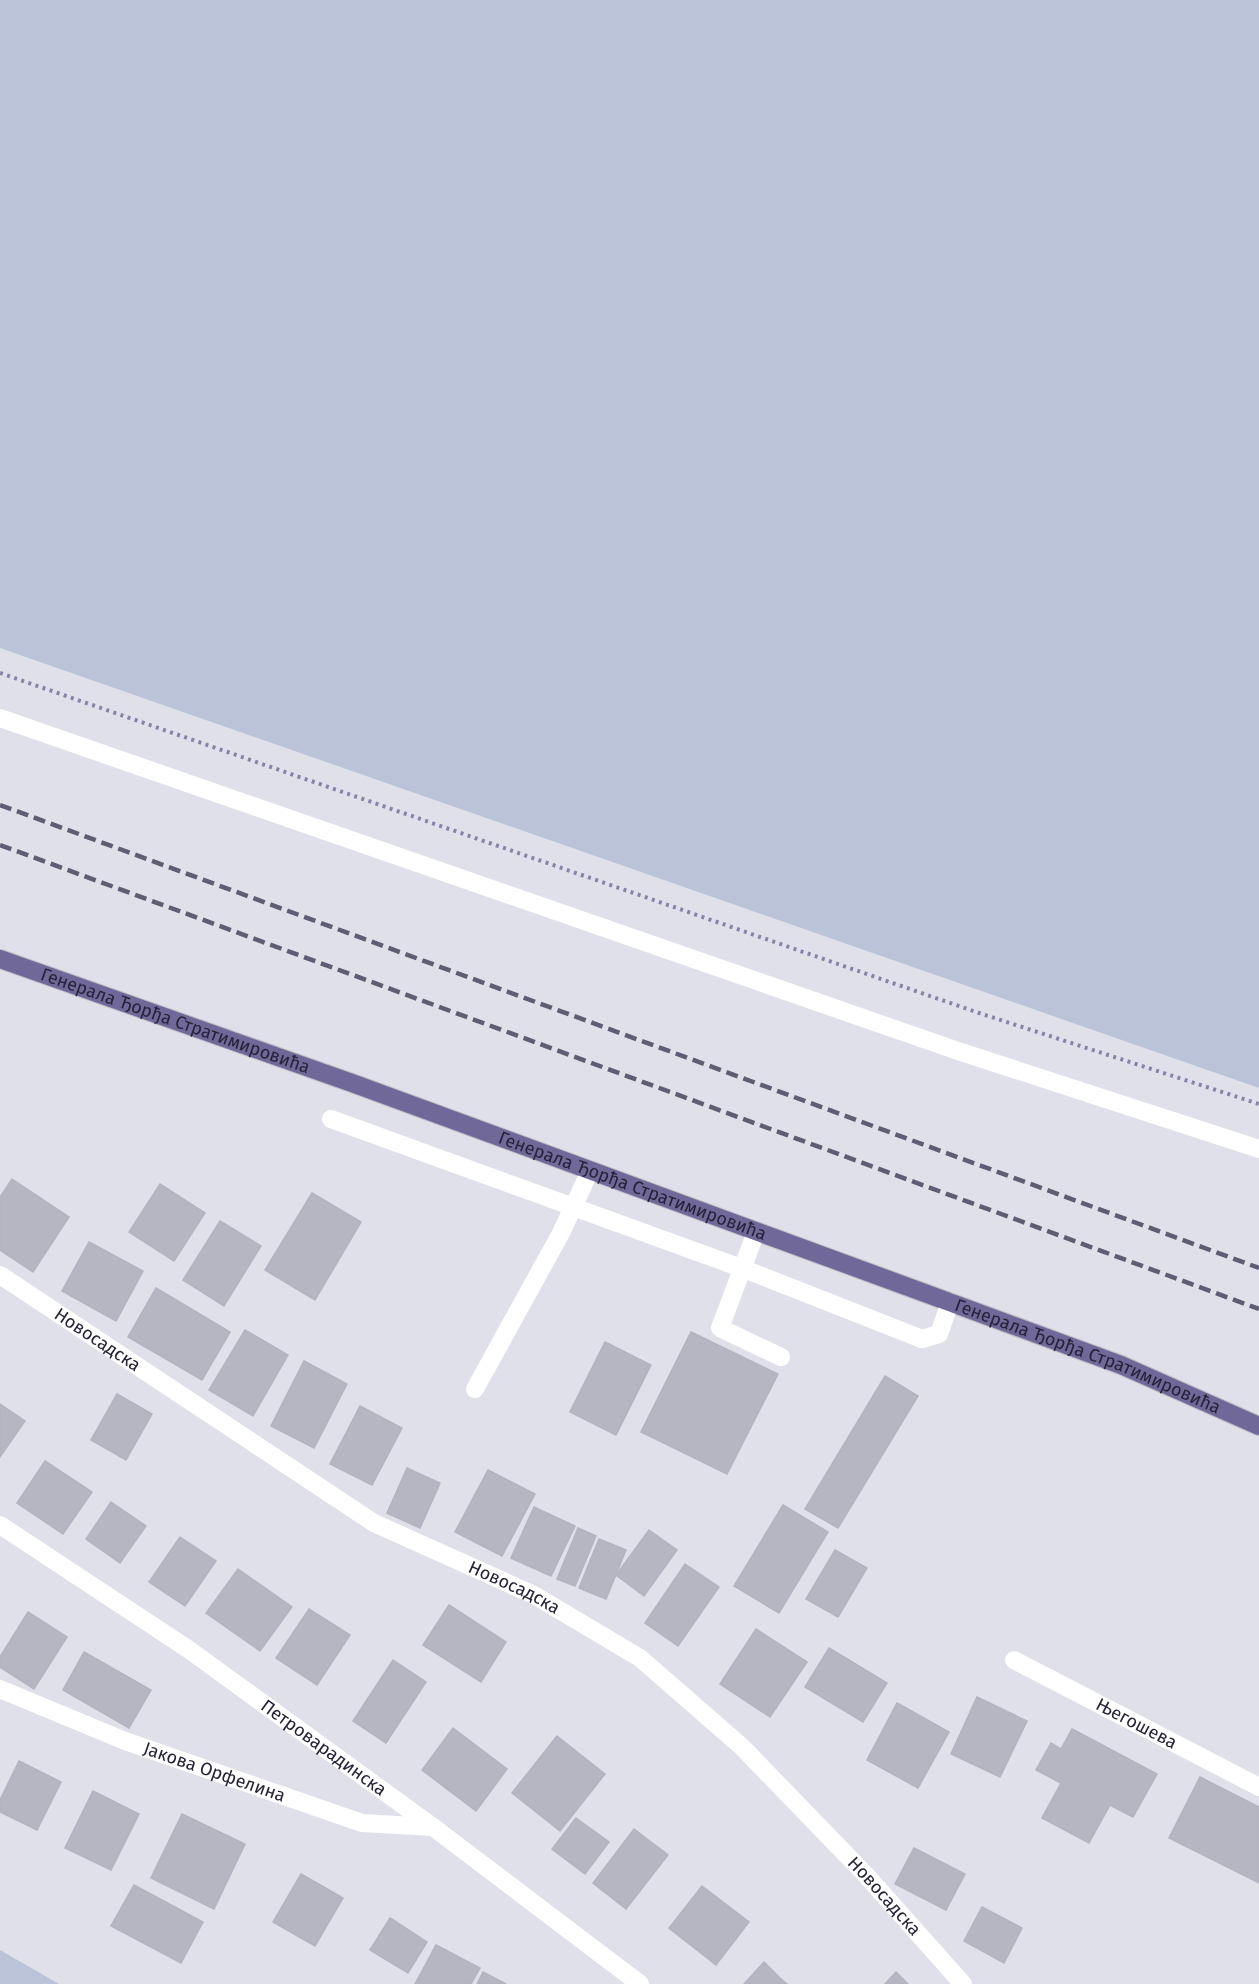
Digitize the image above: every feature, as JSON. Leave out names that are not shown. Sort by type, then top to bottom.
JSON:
[{"type":"main road","name":"Генерала Ђорђа Стратимировића","points":[[0,959],[352,1083],[1121,1365],[1259,1426]]},
{"type":"street","points":[[0,718],[958,1051],[1259,1149]]},
{"type":"street","points":[[331,1119],[744,1269],[922,1339],[939,1334],[950,1302]]},
{"type":"street","points":[[475,1389],[590,1171]]},
{"type":"street","points":[[756,1232],[720,1328],[781,1356]]},
{"type":"street","name":"Новосадска","points":[[0,1275],[374,1523],[534,1595],[640,1659],[741,1746],[865,1874],[963,1984]]},
{"type":"street","name":"Петроварадинска","points":[[0,1525],[188,1648],[434,1827],[640,1984]]},
{"type":"street","name":"Његошева","points":[[1014,1660],[1259,1787]]},
{"type":"street","name":"Јакова Орфелина","points":[[0,1689],[125,1740],[362,1823],[434,1827]]},
{"type":"path","points":[[0,673],[979,1013],[1259,1104]]},
{"type":"shaded area","points":[[0,0],[1259,0],[1259,1088],[0,648]]},
{"type":"shaded area","points":[[0,1950],[59,1984],[0,1984]]},
{"type":"building","points":[[12,1179],[69,1217],[33,1272],[0,1250],[0,1197]]},
{"type":"building","points":[[160,1184],[205,1213],[174,1261],[129,1232]]},
{"type":"building","points":[[312,1193],[361,1222],[315,1300],[265,1270]]},
{"type":"building","points":[[220,1221],[261,1246],[224,1306],[183,1280]]},
{"type":"building","points":[[89,1242],[143,1271],[116,1321],[62,1291]]},
{"type":"building","points":[[156,1288],[230,1332],[202,1380],[128,1337]]},
{"type":"building","points":[[245,1330],[288,1355],[253,1416],[209,1390]]},
{"type":"building","points":[[691,1332],[778,1374],[727,1474],[641,1432]]},
{"type":"building","points":[[605,1342],[651,1365],[616,1435],[570,1412]]},
{"type":"building","points":[[304,1361],[347,1384],[314,1448],[271,1426]]},
{"type":"building","points":[[885,1376],[918,1396],[838,1528],[805,1509]]},
{"type":"building","points":[[117,1394],[152,1414],[126,1460],[91,1440]]},
{"type":"building","points":[[0,1404],[25,1421],[0,1457]]},
{"type":"building","points":[[360,1406],[402,1428],[372,1485],[330,1464]]},
{"type":"building","points":[[45,1461],[92,1492],[63,1534],[17,1503]]},
{"type":"building","points":[[407,1468],[440,1483],[420,1528],[387,1513]]},
{"type":"building","points":[[488,1470],[535,1494],[502,1556],[455,1532]]},
{"type":"building","points":[[111,1502],[146,1526],[120,1563],[86,1539]]},
{"type":"building","points":[[783,1505],[828,1532],[779,1613],[734,1586]]},
{"type":"building","points":[[534,1507],[575,1526],[551,1576],[511,1558]]},
{"type":"building","points":[[578,1528],[596,1536],[575,1586],[557,1579]]},
{"type":"building","points":[[649,1530],[677,1550],[644,1596],[616,1575]]},
{"type":"building","points":[[180,1537],[216,1561],[185,1606],[149,1582]]},
{"type":"building","points":[[599,1539],[626,1550],[606,1599],[579,1588]]},
{"type":"building","points":[[835,1550],[867,1568],[838,1617],[806,1599]]},
{"type":"building","points":[[685,1564],[719,1587],[678,1646],[645,1623]]},
{"type":"building","points":[[238,1569],[292,1607],[260,1651],[206,1613]]},
{"type":"building","points":[[449,1605],[506,1642],[481,1682],[423,1645]]},
{"type":"building","points":[[309,1609],[350,1635],[317,1685],[276,1658]]},
{"type":"building","points":[[28,1612],[67,1637],[34,1689],[0,1667],[0,1657]]},
{"type":"building","points":[[756,1629],[807,1662],[770,1717],[720,1684]]},
{"type":"building","points":[[829,1648],[887,1683],[863,1722],[805,1687]]},
{"type":"building","points":[[84,1652],[151,1690],[129,1728],[63,1690]]},
{"type":"building","points":[[393,1660],[426,1682],[386,1743],[353,1721]]},
{"type":"building","points":[[977,1697],[1027,1721],[1000,1777],[951,1754]]},
{"type":"building","points":[[897,1703],[949,1732],[918,1788],[867,1760]]},
{"type":"building","points":[[453,1728],[507,1769],[476,1811],[422,1770]]},
{"type":"building","points":[[1072,1729],[1157,1774],[1133,1817],[1110,1805],[1089,1843],[1042,1818],[1061,1783],[1036,1770],[1051,1743],[1061,1749]]},
{"type":"building","points":[[557,1736],[605,1774],[560,1831],[512,1793]]},
{"type":"building","points":[[19,1761],[61,1782],[37,1830],[0,1812],[0,1800]]},
{"type":"building","points":[[1200,1777],[1259,1807],[1259,1883],[1169,1838]]},
{"type":"building","points":[[93,1791],[139,1814],[111,1870],[65,1848]]},
{"type":"building","points":[[182,1814],[245,1844],[214,1909],[151,1878]]},
{"type":"building","points":[[576,1818],[609,1842],[585,1874],[552,1849]]},
{"type":"building","points":[[634,1829],[668,1855],[626,1909],[593,1883]]},
{"type":"building","points":[[914,1848],[965,1874],[946,1910],[895,1884]]},
{"type":"building","points":[[301,1874],[343,1898],[315,1946],[273,1922]]},
{"type":"building","points":[[134,1885],[203,1922],[181,1963],[111,1926]]},
{"type":"building","points":[[702,1886],[749,1922],[716,1965],[669,1928]]},
{"type":"building","points":[[982,1907],[1022,1928],[1004,1963],[964,1941]]},
{"type":"building","points":[[390,1918],[427,1942],[408,1973],[370,1950]]},
{"type":"building","points":[[436,1945],[480,1968],[471,1984],[415,1984]]},
{"type":"building","points":[[764,1962],[780,1978],[787,1984],[744,1984]]},
{"type":"building","points":[[483,1972],[506,1984],[477,1984]]},
{"type":"building","points":[[896,1972],[908,1984],[885,1984]]},
{"type":"railway","points":[[0,805],[1259,1268]]},
{"type":"railway","points":[[0,845],[1259,1309]]}]
